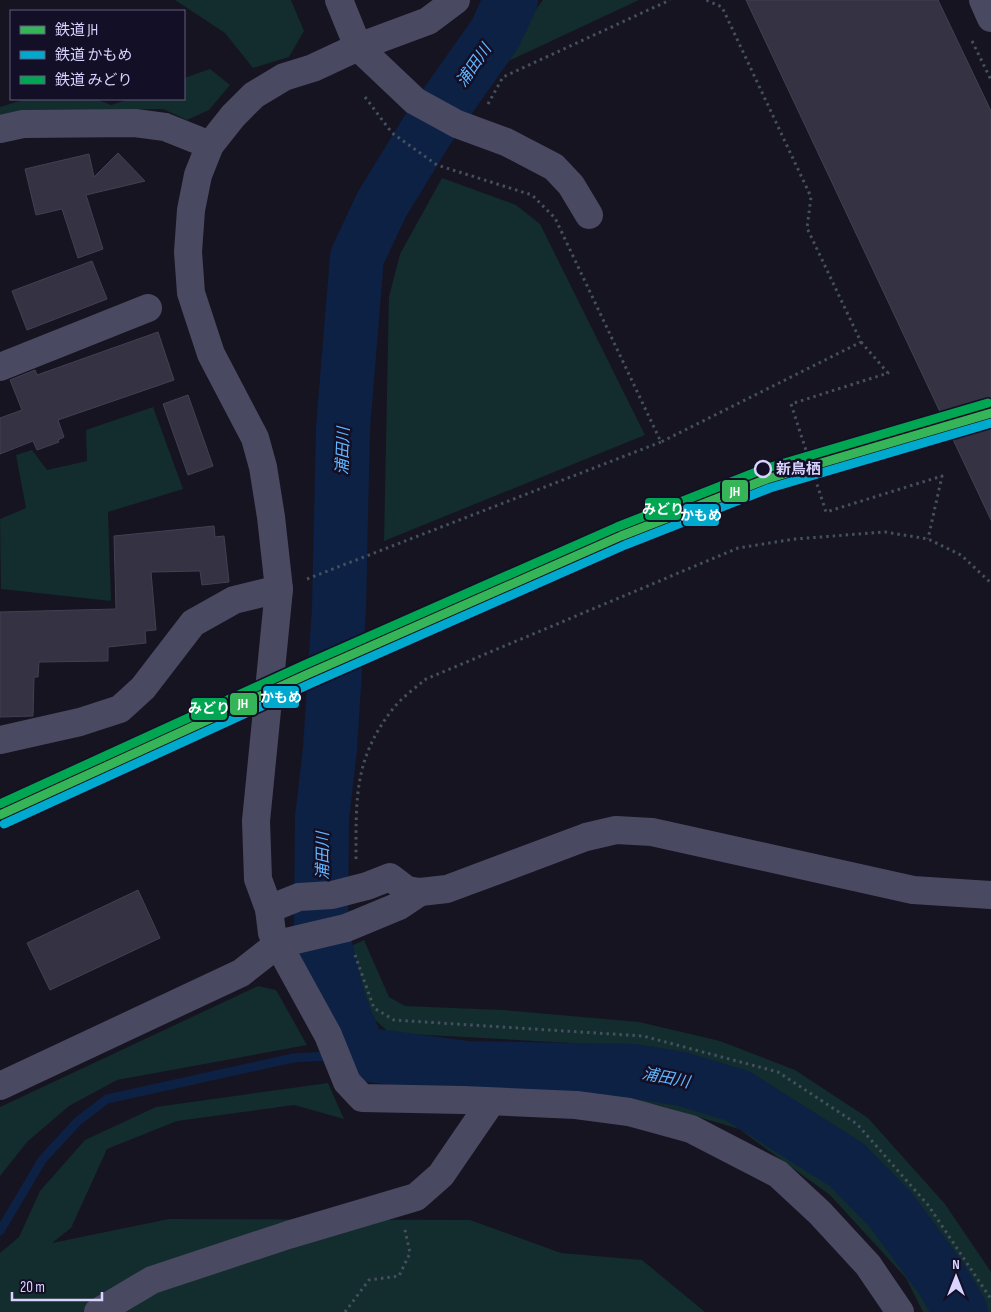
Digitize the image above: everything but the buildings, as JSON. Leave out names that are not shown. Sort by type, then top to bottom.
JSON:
[{"type":"street","points":[[339,0],[358,47],[415,102],[458,124],[506,142],[554,167],[570,186],[589,215]]},
{"type":"street","points":[[456,0],[428,21],[358,47],[313,68],[284,77],[254,95],[233,116],[210,145],[198,174],[191,210],[188,252],[190,293],[211,354],[255,438],[263,467],[270,509],[278,589],[256,821],[258,879],[268,909],[272,933],[328,1035],[347,1082],[362,1098],[576,1105],[628,1112],[691,1129],[778,1174],[820,1213],[868,1265],[900,1312]]},
{"type":"street","points":[[983,0],[991,18]]},
{"type":"street","points":[[0,130],[23,124],[135,123],[166,127],[210,145]]},
{"type":"street","points":[[0,367],[148,308]]},
{"type":"street","points":[[0,740],[80,722],[120,709],[143,688],[193,624],[234,600],[278,589]]},
{"type":"street","points":[[268,909],[298,897],[332,895],[366,886],[390,876],[407,890],[420,892],[448,890],[586,837],[616,830],[652,832],[913,890],[991,895]]},
{"type":"street","points":[[0,1086],[241,973],[278,944],[308,939],[346,928],[399,906],[420,892]]},
{"type":"street","points":[[98,1312],[152,1280],[288,1235],[416,1197],[441,1175],[491,1102]]},
{"type":"path","points":[[486,108],[503,77],[670,0]]},
{"type":"path","points":[[706,0],[722,6]]},
{"type":"path","points":[[720,0],[811,197],[807,228],[861,342],[888,373],[791,404],[826,512],[942,476],[928,540]]},
{"type":"path","points":[[364,95],[392,133],[437,165],[532,195],[555,218],[661,442]]},
{"type":"path","points":[[313,577],[661,442],[861,342]]},
{"type":"path","points":[[356,862],[356,796],[367,748],[393,708],[426,679],[738,548],[795,539],[886,532],[928,540],[961,555],[991,583]]},
{"type":"path","points":[[346,928],[374,1008],[394,1020],[643,1036],[778,1072],[857,1124],[928,1205],[991,1299]]},
{"type":"path","points":[[345,1312],[369,1280],[399,1276],[410,1253],[399,1202]]},
{"type":"green space","points":[[175,0],[291,0],[304,31],[289,57],[253,68],[225,33]]},
{"type":"green space","points":[[543,0],[639,0],[500,65],[510,44]]},
{"type":"green space","points":[[210,69],[230,85],[209,110],[187,120],[163,109],[35,111],[0,119],[0,107],[23,100],[98,100],[111,105],[126,100],[185,100],[185,78]]},
{"type":"green space","points":[[442,178],[516,205],[540,224],[645,435],[384,541],[389,297],[400,254]]},
{"type":"green space","points":[[153,407],[183,489],[108,512],[111,601],[1,589],[0,519],[26,508],[16,455],[32,450],[47,470],[87,461],[86,430]]},
{"type":"green space","points":[[364,940],[389,997],[405,1006],[503,1010],[639,1022],[720,1041],[795,1070],[868,1118],[945,1204],[991,1272],[991,1312],[985,1312],[915,1206],[848,1134],[758,1079],[645,1047],[390,1033],[368,1014],[347,948]]},
{"type":"green space","points":[[258,986],[276,990],[307,1045],[117,1080],[69,1106],[27,1142],[0,1176],[0,1107]]},
{"type":"green space","points":[[354,1061],[420,1077],[642,1082],[737,1110],[853,1189],[941,1312],[923,1312],[906,1278],[830,1195],[739,1129],[658,1105],[537,1090],[367,1081]]},
{"type":"green space","points":[[328,1083],[344,1119],[294,1105],[177,1121],[107,1149],[71,1228],[52,1243],[169,1219],[470,1220],[561,1253],[642,1260],[705,1312],[0,1312],[0,1253],[19,1237],[40,1191],[85,1140],[156,1107]]},
{"type":"waterway","name":"浦田川","points":[[511,0],[495,34],[428,129],[382,204],[357,257],[343,428],[339,608],[330,749],[322,818],[321,929],[340,1005],[362,1054],[467,1068],[633,1071],[682,1079],[738,1096],[847,1165],[890,1209],[941,1278],[961,1312]]},
{"type":"waterway","points":[[0,1231],[42,1160],[78,1121],[107,1099],[293,1058],[362,1054]]},
{"type":"rail line","name":"みどり","points":[[0,804],[304,665],[617,527],[764,469],[988,403]]},
{"type":"rail line","name":"JH","points":[[0,815],[308,674],[621,536],[767,479],[991,413]]},
{"type":"rail line","name":"かもめ","points":[[4,824],[312,683],[625,545],[770,488],[991,423]]},
{"type":"place","name":"新鳥栖","points":[[763,469]]}]
